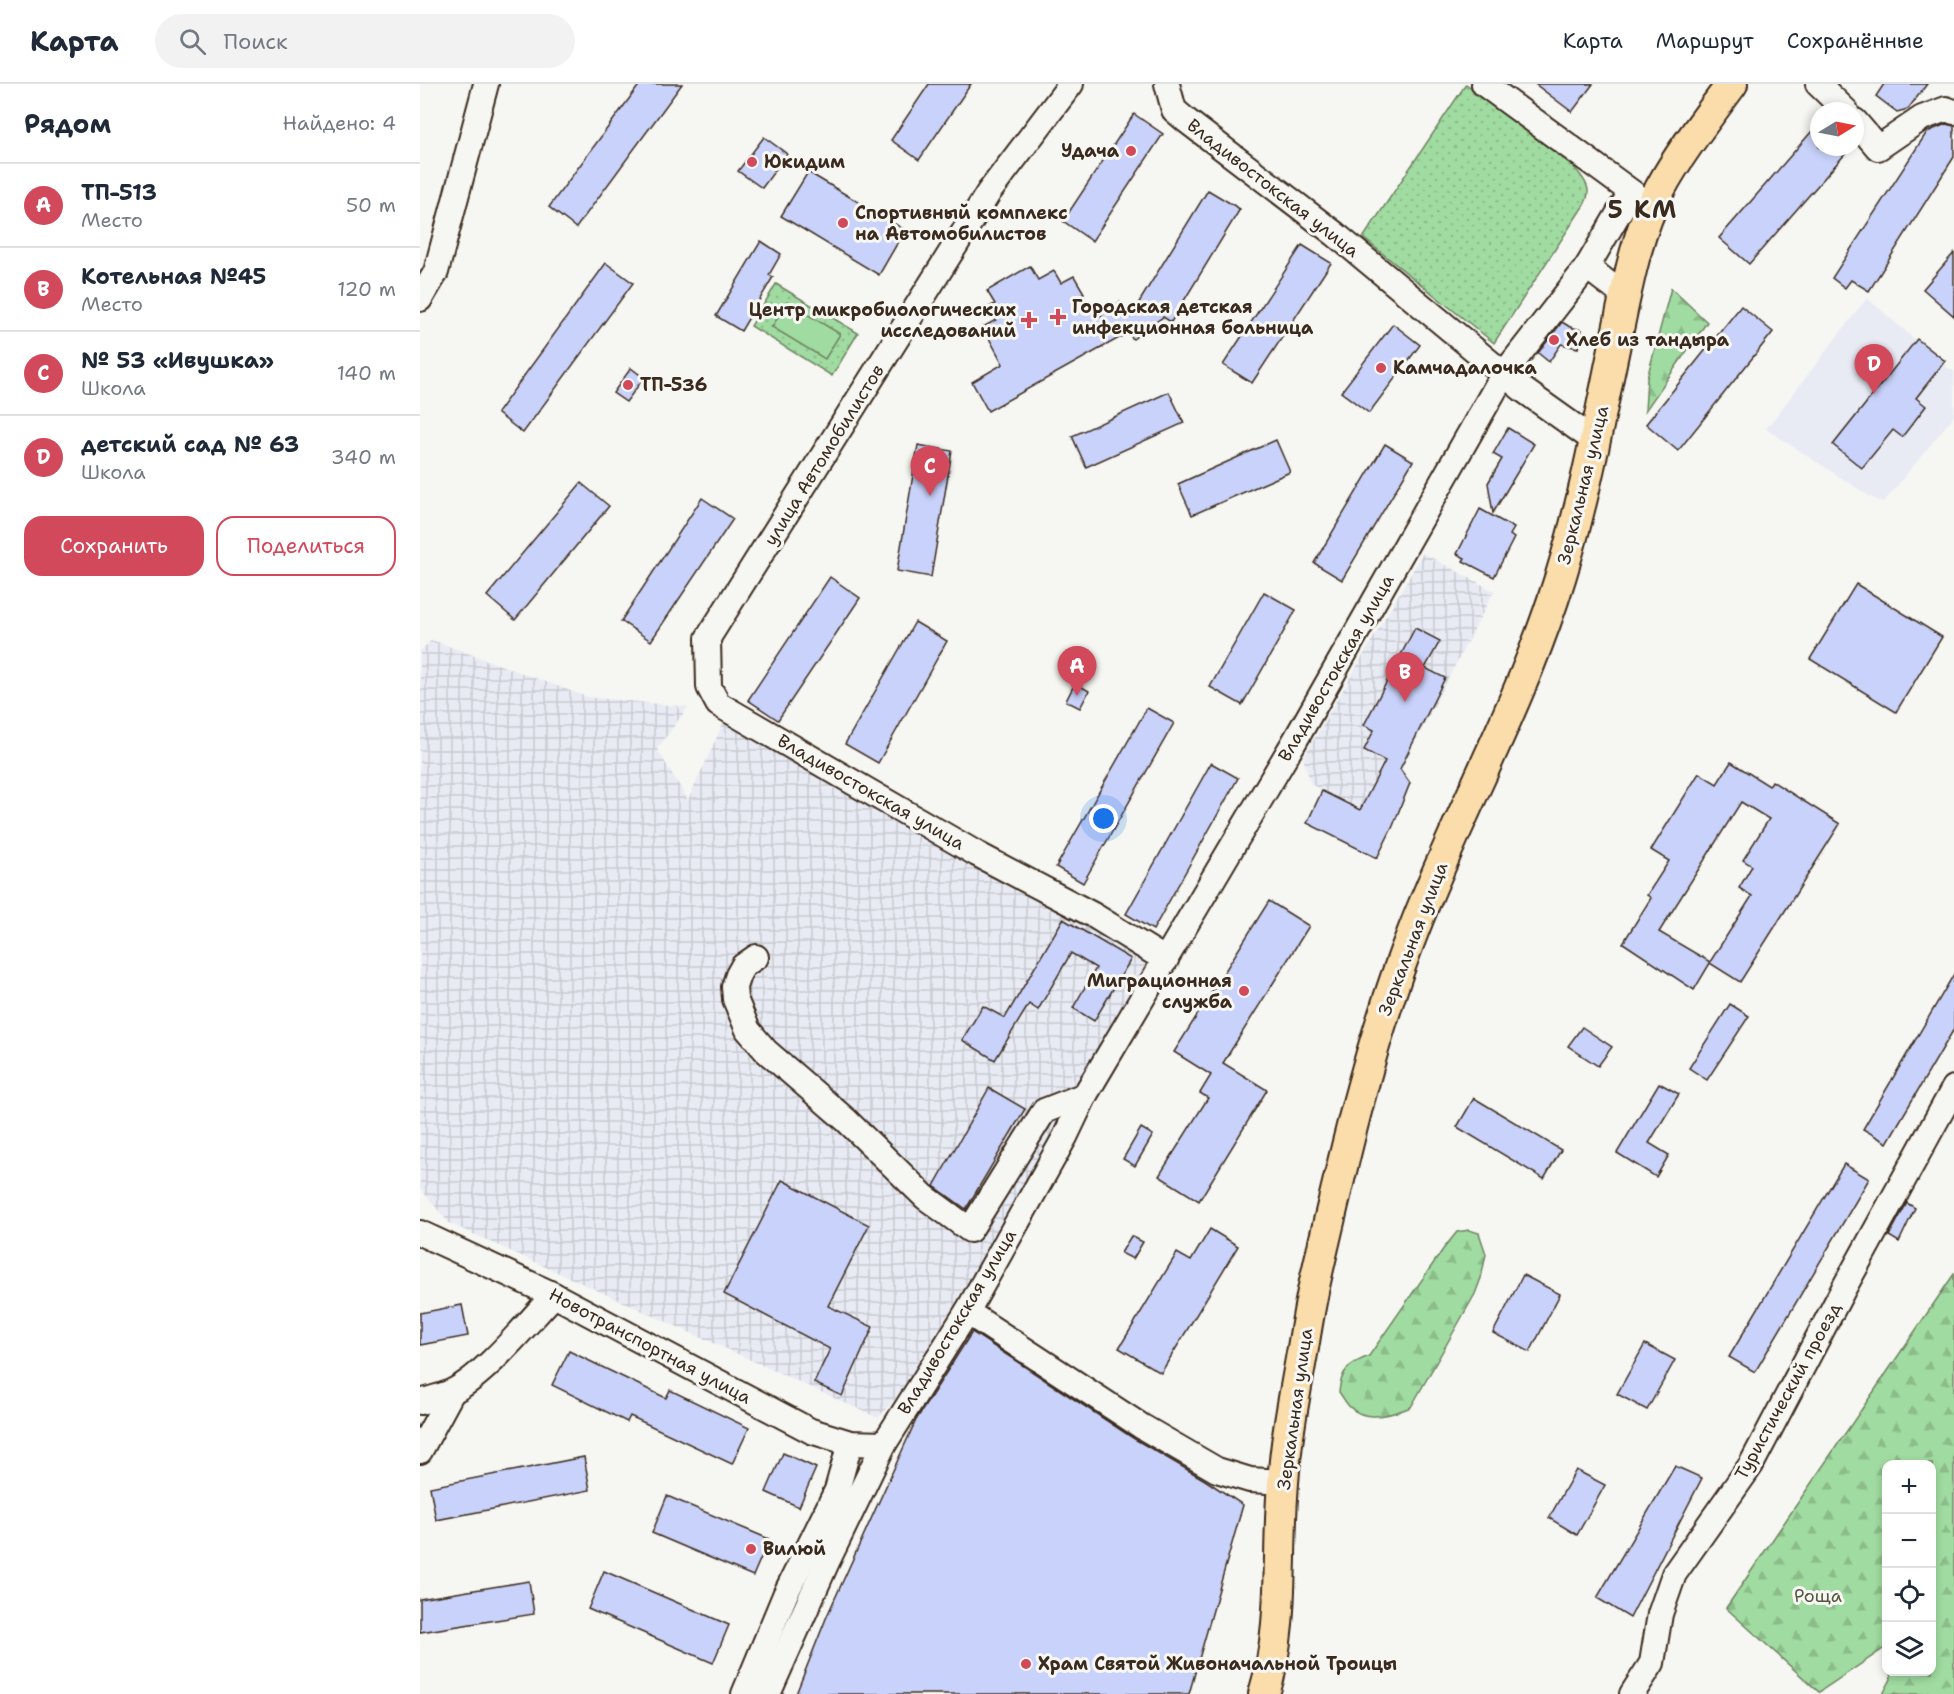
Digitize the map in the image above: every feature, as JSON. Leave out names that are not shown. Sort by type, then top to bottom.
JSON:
[{"type":"main road","name":"Зеркальная улица","points":[[1264,1694],[1272,1667],[1276,1638],[1283,1482],[1294,1395],[1316,1273],[1363,1082],[1383,1014],[1422,909],[1523,684],[1555,595],[1576,523],[1638,250],[1642,200],[1660,190],[1687,145],[1732,84]]},
{"type":"street","points":[[420,298],[436,272],[486,84]]},
{"type":"street","name":"улица Автомобилистов","points":[[709,687],[708,638],[989,192],[1071,84]]},
{"type":"street","name":"Владивостокская улица","points":[[1167,84],[1174,110],[1335,234],[1503,375],[1595,441]]},
{"type":"street","points":[[1484,84],[1642,200]]},
{"type":"street","points":[[1818,84],[1837,102]]},
{"type":"street","points":[[1864,131],[1878,147],[1922,118],[1946,109],[1954,112]]},
{"type":"street","name":"Владивостокская улица","points":[[768,1694],[826,1564],[885,1444],[967,1312],[1065,1137],[1085,1095],[1304,726],[1503,375],[1642,200]]},
{"type":"street","points":[[1587,267],[1626,297]]},
{"type":"street","name":"Владивостокская улица","points":[[709,687],[718,704],[977,854],[1093,915],[1166,960]]},
{"type":"street","points":[[756,957],[743,966],[734,987],[735,999],[748,1030],[766,1051],[846,1120],[925,1197],[970,1230],[1044,1111],[1085,1095]]},
{"type":"street","name":"Туристический проезд","points":[[1632,1694],[1652,1663],[1660,1614],[1674,1574],[1751,1465],[1844,1288],[1954,1088]]},
{"type":"street","name":"Новотранспортная улица","points":[[420,1233],[554,1295],[811,1431],[850,1443],[885,1444]]},
{"type":"street","points":[[420,1402],[452,1392],[476,1374],[554,1295]]},
{"type":"street","points":[[967,1312],[1141,1426],[1217,1470],[1250,1480],[1283,1482]]},
{"type":"street","points":[[420,1451],[452,1392]]},
{"type":"street","points":[[744,1694],[784,1595],[837,1490],[850,1443]]},
{"type":"shaded area","points":[[1867,298],[1954,371],[1954,416],[1883,503],[1766,429]]},
{"type":"shaded area","points":[[1423,553],[1494,591],[1401,769],[1410,783],[1393,826],[1311,784],[1303,758]]},
{"type":"shaded area","points":[[432,640],[587,697],[688,707],[657,749],[688,800],[726,717],[1153,964],[924,1357],[895,1399],[878,1418],[449,1223],[420,1188],[420,651]],"holes":[[[989,1088],[1025,1109],[965,1216],[929,1196]],[[782,1180],[869,1225],[811,1338],[724,1293]],[[846,1315],[873,1328],[842,1396],[815,1383]]]},
{"type":"green space","points":[[1466,84],[1551,146],[1580,174],[1588,189],[1583,206],[1494,343],[1363,238]]},
{"type":"green space","points":[[776,284],[858,333],[832,376],[751,326]]},
{"type":"green space","points":[[1671,288],[1707,322],[1645,411],[1647,378]]},
{"type":"green space","points":[[787,302],[840,334],[825,359],[772,327]]},
{"type":"green space","points":[[1469,1230],[1479,1233],[1486,1254],[1481,1278],[1475,1294],[1411,1407],[1381,1416],[1357,1413],[1339,1392],[1344,1373],[1351,1365],[1369,1356],[1457,1232]]},
{"type":"green space","name":"Роща","points":[[1954,1274],[1954,1694],[1883,1694],[1891,1676],[1936,1676],[1936,1460],[1882,1460],[1882,1650],[1819,1692],[1726,1608]]},
{"type":"building","points":[[640,84],[682,84],[576,228],[549,207]]},
{"type":"building","points":[[929,84],[971,84],[919,160],[891,140]]},
{"type":"building","points":[[1535,84],[1593,84],[1572,112]]},
{"type":"building","points":[[1884,84],[1927,84],[1908,109],[1897,112],[1876,96]]},
{"type":"building","points":[[1134,114],[1163,134],[1092,241],[1063,221]]},
{"type":"building","points":[[1946,124],[1954,126],[1954,157],[1869,291],[1851,280],[1845,288],[1832,278],[1927,132]]},
{"type":"building","points":[[1810,133],[1810,156],[1843,156],[1749,264],[1719,238]]},
{"type":"building","points":[[764,137],[787,154],[762,188],[738,171]]},
{"type":"building","name":"Спортивный комплекс на Автомобилистов","points":[[808,172],[905,230],[879,275],[781,216]]},
{"type":"building","points":[[1208,190],[1240,209],[1171,322],[1163,317],[1133,339],[1128,333],[988,411],[972,382],[1003,364],[983,327],[996,320],[989,307],[995,304],[987,291],[1030,266],[1038,280],[1054,271],[1061,283],[1074,276],[1096,319],[1120,302],[1130,317]]},
{"type":"building","points":[[761,241],[781,254],[769,275],[773,277],[741,331],[716,316]]},
{"type":"building","points":[[1302,245],[1331,263],[1252,383],[1223,365]]},
{"type":"building","points":[[1954,253],[1954,316],[1923,289]]},
{"type":"building","points":[[606,263],[633,283],[523,433],[497,413]]},
{"type":"building","points":[[1741,306],[1773,332],[1678,451],[1646,424]]},
{"type":"building","name":"Хлеб из тандыра","points":[[1562,322],[1582,330],[1578,348],[1561,344],[1549,362],[1538,353]]},
{"type":"building","name":"Камчадалочка","points":[[1393,324],[1420,345],[1369,413],[1341,392]]},
{"type":"building","points":[[1917,339],[1945,361],[1916,398],[1926,406],[1902,437],[1893,430],[1862,468],[1833,445]]},
{"type":"building","name":"ТП-536","points":[[631,368],[644,378],[626,402],[613,393]]},
{"type":"building","points":[[1169,392],[1184,423],[1086,467],[1072,436]]},
{"type":"building","points":[[1508,428],[1534,444],[1493,513],[1488,483],[1502,459],[1493,454]]},
{"type":"building","points":[[1276,440],[1290,472],[1192,515],[1178,484]]},
{"type":"building","points":[[1385,444],[1413,461],[1342,580],[1314,563]]},
{"type":"building","points":[[918,445],[952,451],[931,577],[897,571]]},
{"type":"building","points":[[581,483],[609,506],[515,620],[487,596]]},
{"type":"building","points":[[702,498],[733,519],[651,641],[621,621]]},
{"type":"building","points":[[1480,509],[1514,528],[1510,535],[1514,538],[1494,577],[1463,561],[1465,558],[1457,554]]},
{"type":"building","points":[[830,577],[860,598],[778,720],[748,700]]},
{"type":"building","points":[[1856,584],[1942,637],[1896,712],[1810,659]]},
{"type":"building","points":[[1264,592],[1296,610],[1242,705],[1210,687]]},
{"type":"building","points":[[915,622],[947,641],[878,763],[845,744]]},
{"type":"building","points":[[1415,628],[1440,641],[1425,668],[1445,678],[1400,769],[1410,783],[1377,858],[1307,823],[1322,791],[1360,810],[1385,761],[1364,750],[1374,730],[1364,725]]},
{"type":"building","points":[[1075,683],[1089,691],[1080,708],[1066,701]]},
{"type":"building","points":[[1147,708],[1174,723],[1083,883],[1056,867]]},
{"type":"building","points":[[1731,762],[1769,786],[1772,781],[1840,824],[1740,982],[1710,963],[1694,990],[1623,943],[1651,898],[1647,895],[1669,861],[1651,850],[1699,773],[1717,784]],"holes":[[[1741,802],[1769,819],[1743,860],[1752,866],[1739,888],[1752,896],[1710,962],[1659,932]]]},
{"type":"building","points":[[1211,763],[1238,778],[1153,930],[1126,914]]},
{"type":"building","points":[[1269,901],[1309,926],[1223,1063],[1267,1090],[1199,1201],[1159,1176],[1208,1098],[1200,1093],[1211,1075],[1174,1052]]},
{"type":"building","points":[[1063,919],[1131,959],[1094,1021],[1073,1008],[1096,968],[1071,953],[1038,1010],[1029,1004],[995,1060],[962,1040],[983,1006],[1005,1018]]},
{"type":"building","points":[[1954,974],[1954,1029],[1887,1143],[1863,1129]]},
{"type":"building","points":[[1730,1004],[1749,1016],[1707,1080],[1689,1068]]},
{"type":"building","points":[[1582,1027],[1612,1047],[1598,1066],[1568,1046]]},
{"type":"building","points":[[1659,1083],[1679,1094],[1649,1143],[1669,1155],[1656,1177],[1617,1153]]},
{"type":"building","points":[[989,1088],[1025,1109],[966,1209],[934,1186]]},
{"type":"building","points":[[1474,1098],[1561,1150],[1544,1179],[1457,1127]]},
{"type":"building","points":[[1141,1128],[1153,1135],[1135,1166],[1123,1159]]},
{"type":"building","points":[[1844,1164],[1869,1179],[1755,1372],[1729,1357]]},
{"type":"building","points":[[782,1180],[869,1225],[828,1306],[873,1327],[842,1396],[814,1383],[830,1349],[724,1294]]},
{"type":"building","points":[[1907,1203],[1915,1208],[1899,1242],[1889,1236]]},
{"type":"building","points":[[1210,1229],[1238,1246],[1161,1373],[1119,1348],[1177,1253],[1191,1261]]},
{"type":"building","points":[[1131,1236],[1143,1242],[1133,1259],[1121,1253]]},
{"type":"building","points":[[1523,1275],[1560,1294],[1530,1352],[1493,1333]]},
{"type":"building","points":[[462,1305],[468,1336],[420,1345],[420,1313]]},
{"type":"building","points":[[972,1332],[1133,1438],[1243,1505],[1189,1694],[796,1694],[827,1616],[916,1420]]},
{"type":"building","points":[[1645,1344],[1675,1360],[1647,1410],[1617,1394]]},
{"type":"building","points":[[569,1351],[666,1398],[670,1390],[749,1428],[732,1464],[630,1416],[627,1422],[552,1385]]},
{"type":"building","points":[[783,1453],[816,1468],[799,1507],[766,1492]]},
{"type":"building","points":[[584,1457],[590,1490],[436,1520],[430,1487]]},
{"type":"building","points":[[1675,1466],[1702,1478],[1630,1618],[1597,1598]]},
{"type":"building","points":[[1576,1470],[1605,1485],[1577,1535],[1549,1518]]},
{"type":"building","points":[[667,1496],[769,1539],[753,1576],[652,1533]]},
{"type":"building","points":[[604,1571],[729,1625],[713,1663],[588,1609]]},
{"type":"building","points":[[529,1581],[534,1614],[420,1632],[420,1599]]},
{"type":"place","name":"Удача","points":[[1131,151]]},
{"type":"place","name":"Юкидим","points":[[752,162]]},
{"type":"place","name":"Спортивный комплекс на Автомобилистов","points":[[843,223]]},
{"type":"place","name":"Городская детская инфекционная больница","points":[[1058,317]]},
{"type":"place","name":"Центр микробиологических исследований","points":[[1029,320]]},
{"type":"place","name":"Хлеб из тандыра","points":[[1554,340]]},
{"type":"place","name":"Камчадалочка","points":[[1381,368]]},
{"type":"place","name":"ТП-536","points":[[628,385]]},
{"type":"place","name":"детский сад № 63","points":[[1874,394]]},
{"type":"place","name":"№ 53 «Ивушка»","points":[[930,496]]},
{"type":"place","name":"ТП-513","points":[[1077,696]]},
{"type":"place","name":"Котельная №45","points":[[1405,702]]},
{"type":"place","name":"Миграционная служба","points":[[1244,991]]},
{"type":"place","name":"Вилюй","points":[[751,1549]]},
{"type":"place","name":"Храм Святой Живоначальной Троицы","points":[[1026,1664]]},
{"type":"district","name":"5 КМ","points":[[1643,210]]}]
